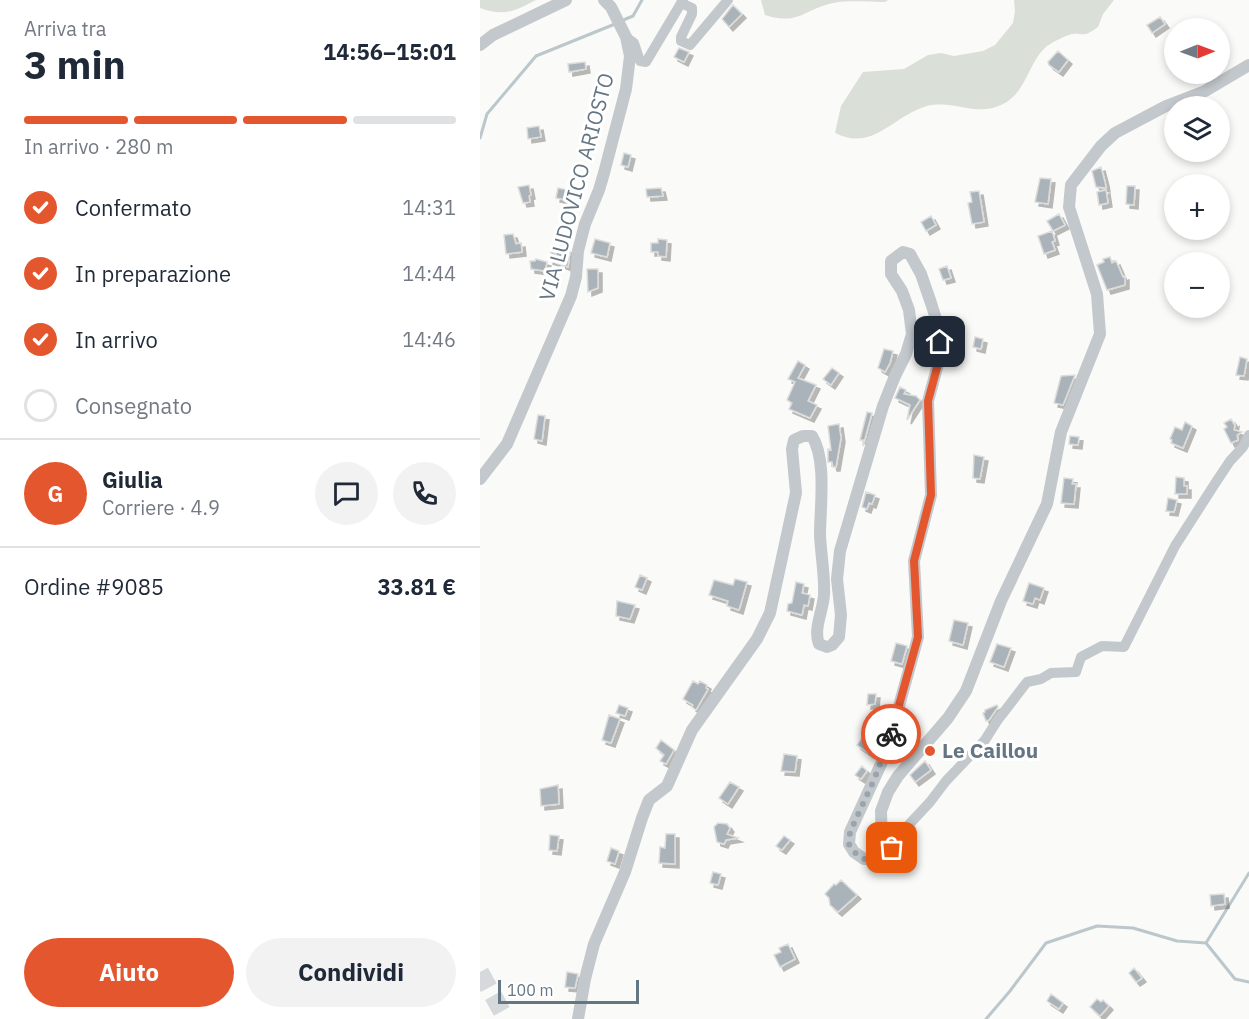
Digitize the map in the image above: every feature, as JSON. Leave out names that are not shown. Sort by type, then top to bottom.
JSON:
[{"type":"street","points":[[480,45],[503,30],[566,0]]},
{"type":"street","points":[[626,37],[634,43],[640,61],[646,62],[682,1],[692,8],[692,14],[681,37],[681,41],[690,45],[728,0]]},
{"type":"street","name":"VIA LUDOVICO ARIOSTO","points":[[480,479],[507,444],[571,296],[576,277],[580,242],[599,190],[626,89],[630,56],[626,37],[608,4]]},
{"type":"street","points":[[872,859],[882,847],[882,812],[888,792],[898,776],[948,718],[966,691],[1001,601],[1047,504],[1061,432],[1100,334],[1097,294],[1069,207],[1071,185],[1101,146],[1114,134],[1158,110],[1204,91],[1249,65]]},
{"type":"street","points":[[578,1019],[594,944],[625,872],[650,800],[667,786],[692,730],[757,639],[770,613],[796,493],[792,449],[794,440],[802,436],[812,436],[818,446],[821,489],[820,537],[825,582],[817,637],[819,644],[827,647],[839,637],[841,615],[837,579],[840,551],[883,406],[894,376],[906,354],[912,334],[909,310],[902,291],[891,274],[891,261],[903,252],[910,254],[921,274],[937,322],[940,342],[938,364],[928,401],[931,495],[914,561],[918,637],[885,753],[850,832],[849,844],[854,852],[864,859],[882,856],[892,848],[902,832],[985,740],[1027,682],[1041,679],[1051,673],[1076,672],[1081,657],[1102,646],[1124,647],[1174,546],[1230,461],[1244,447],[1249,435]]},
{"type":"shaded area","points":[[480,0],[536,0],[509,12],[496,12],[480,8]]},
{"type":"shaded area","points":[[761,0],[888,0],[885,2],[833,3],[786,19],[765,15]]},
{"type":"shaded area","points":[[1014,0],[1114,0],[1094,30],[1086,34],[1069,35],[1047,46],[1035,60],[1017,92],[1003,104],[993,108],[974,109],[937,104],[915,111],[872,135],[849,138],[835,133],[841,106],[863,72],[904,69],[928,55],[941,53],[954,56],[983,51],[995,45],[1013,23]]},
{"type":"building","points":[[733,5],[742,14],[729,27],[722,19]]},
{"type":"building","points":[[1160,17],[1164,23],[1152,33],[1147,25]]},
{"type":"building","points":[[679,48],[689,52],[684,62],[674,57]]},
{"type":"building","points":[[1058,51],[1068,60],[1059,72],[1048,62]]},
{"type":"building","points":[[585,62],[586,69],[569,72],[568,64]]},
{"type":"building","points":[[539,126],[541,137],[528,139],[527,128]]},
{"type":"building","points":[[624,153],[631,155],[628,167],[621,165]]},
{"type":"building","points":[[1101,167],[1106,188],[1096,187],[1092,171]]},
{"type":"building","points":[[1040,178],[1051,179],[1048,204],[1035,202]]},
{"type":"building","points":[[529,185],[530,202],[523,203],[518,187]]},
{"type":"building","points":[[1127,186],[1135,186],[1134,205],[1126,204]]},
{"type":"building","points":[[558,188],[568,190],[566,200],[556,198]]},
{"type":"building","points":[[661,188],[663,196],[647,197],[646,189]]},
{"type":"building","points":[[1106,190],[1108,203],[1099,205],[1097,192]]},
{"type":"building","points":[[979,191],[984,222],[972,224],[968,203],[972,202],[970,192]]},
{"type":"building","points":[[1059,214],[1065,225],[1053,231],[1047,221]]},
{"type":"building","points":[[931,216],[936,225],[926,231],[921,222]]},
{"type":"building","points":[[1052,231],[1055,250],[1044,254],[1038,236]]},
{"type":"building","points":[[513,234],[516,244],[521,243],[522,252],[506,254],[504,235]]},
{"type":"building","points":[[595,239],[610,243],[607,257],[591,253]]},
{"type":"building","points":[[658,239],[667,240],[666,257],[658,256],[658,252],[651,252],[651,243],[658,243]]},
{"type":"building","points":[[559,246],[570,250],[568,267],[549,260],[551,252],[556,254]]},
{"type":"building","points":[[1110,257],[1112,263],[1116,261],[1123,277],[1125,276],[1125,285],[1107,290],[1097,265],[1104,262],[1103,259]]},
{"type":"building","points":[[536,259],[547,262],[545,271],[531,269],[530,261]]},
{"type":"building","points":[[947,266],[951,278],[943,280],[939,269]]},
{"type":"building","points":[[587,269],[598,269],[598,288],[588,292]]},
{"type":"building","points":[[975,337],[983,339],[981,349],[973,347]]},
{"type":"building","points":[[884,349],[893,351],[885,372],[878,368]]},
{"type":"building","points":[[1240,357],[1247,359],[1244,376],[1236,375]]},
{"type":"building","points":[[798,361],[805,365],[798,378],[816,385],[808,401],[817,405],[810,418],[789,409],[792,403],[787,400],[795,382],[788,379]]},
{"type":"building","points":[[832,368],[839,373],[831,385],[823,379]]},
{"type":"building","points":[[1075,375],[1063,405],[1054,403],[1061,376]]},
{"type":"building","points":[[900,387],[906,390],[904,394],[916,396],[920,400],[907,420],[910,405],[895,398]]},
{"type":"building","points":[[867,412],[872,413],[863,446],[863,440],[860,440]]},
{"type":"building","points":[[538,415],[545,416],[542,441],[534,439]]},
{"type":"building","points":[[1231,419],[1235,423],[1234,430],[1242,432],[1237,435],[1238,440],[1231,443],[1224,429],[1227,427],[1224,423]]},
{"type":"building","points":[[1185,422],[1192,426],[1183,448],[1171,443],[1170,439],[1175,427],[1182,430]]},
{"type":"building","points":[[839,424],[841,438],[836,467],[833,467],[832,462],[828,462],[828,449],[831,450],[828,426]]},
{"type":"building","points":[[1070,436],[1079,437],[1078,445],[1069,444]]},
{"type":"building","points":[[974,455],[984,457],[980,479],[973,478]]},
{"type":"building","points":[[1176,477],[1184,478],[1187,494],[1175,494]]},
{"type":"building","points":[[1064,478],[1073,479],[1072,484],[1076,484],[1074,504],[1061,503]]},
{"type":"building","points":[[866,492],[875,495],[872,504],[869,503],[867,509],[862,507]]},
{"type":"building","points":[[1168,498],[1177,500],[1174,512],[1166,511]]},
{"type":"building","points":[[640,575],[647,578],[642,590],[635,587]]},
{"type":"building","points":[[735,579],[747,582],[739,610],[727,606],[728,601],[709,595],[714,580],[733,585]]},
{"type":"building","points":[[796,582],[804,584],[802,593],[810,595],[808,606],[804,605],[802,615],[787,611],[788,604],[792,603]]},
{"type":"building","points":[[1029,583],[1044,588],[1040,600],[1035,598],[1033,604],[1023,601]]},
{"type":"building","points":[[617,601],[635,605],[630,619],[616,616]]},
{"type":"building","points":[[954,620],[968,623],[963,645],[949,641]]},
{"type":"building","points":[[896,643],[907,646],[902,664],[891,661]]},
{"type":"building","points":[[997,644],[1011,648],[1004,667],[990,662]]},
{"type":"building","points":[[693,681],[698,684],[700,681],[707,685],[708,689],[696,710],[692,707],[693,705],[683,699]]},
{"type":"building","points":[[868,694],[876,694],[875,704],[867,705]]},
{"type":"building","points":[[619,705],[628,708],[625,716],[616,713]]},
{"type":"building","points":[[997,705],[998,707],[986,721],[983,713],[985,710]]},
{"type":"building","points":[[609,715],[620,719],[611,743],[602,740]]},
{"type":"building","points":[[866,732],[879,741],[870,754],[857,745]]},
{"type":"building","points":[[661,740],[674,750],[666,764],[660,761],[664,755],[656,748]]},
{"type":"building","points":[[784,754],[797,756],[795,772],[781,771]]},
{"type":"building","points":[[925,761],[931,770],[915,782],[910,775]]},
{"type":"building","points":[[862,766],[867,771],[861,779],[855,775]]},
{"type":"building","points":[[730,782],[739,787],[728,804],[719,798]]},
{"type":"building","points":[[558,785],[559,804],[541,806],[540,789]]},
{"type":"building","points":[[718,823],[727,824],[730,828],[727,834],[738,838],[726,840],[724,844],[717,842],[714,827]]},
{"type":"building","points":[[666,834],[675,834],[675,864],[659,863],[660,847],[665,848]]},
{"type":"building","points":[[550,835],[559,836],[557,851],[549,850]]},
{"type":"building","points":[[784,836],[790,840],[782,850],[776,846]]},
{"type":"building","points":[[611,848],[619,851],[615,864],[607,861]]},
{"type":"building","points":[[713,872],[721,874],[718,885],[710,883]]},
{"type":"building","points":[[841,880],[857,895],[838,912],[830,905],[829,898],[825,894]]},
{"type":"building","points":[[1224,894],[1225,904],[1211,906],[1210,895]]},
{"type":"building","points":[[788,944],[795,959],[780,967],[774,955],[781,952],[779,948]]},
{"type":"building","points":[[1134,968],[1142,978],[1136,982],[1129,973]]},
{"type":"building","points":[[567,972],[578,974],[575,988],[565,987]]},
{"type":"building","points":[[1051,994],[1063,1003],[1059,1009],[1047,1001]]},
{"type":"building","points":[[1097,999],[1101,1002],[1103,1000],[1109,1006],[1100,1016],[1090,1007]]},
{"type":"waterway","points":[[621,21],[633,16],[642,0]]},
{"type":"waterway","points":[[480,138],[487,114],[536,56],[615,24]]},
{"type":"waterway","points":[[1206,943],[1249,873]]},
{"type":"waterway","points":[[986,1019],[1046,943],[1097,926],[1133,928],[1177,941],[1206,943]]},
{"type":"waterway","points":[[1206,943],[1235,979],[1249,982]]},
{"type":"tunnel","points":[[480,972],[506,1019]]},
{"type":"way so far","points":[[891,734],[874,780],[850,832],[849,844],[854,852],[864,859],[882,856],[892,848]]},
{"type":"place","name":"Le Caillou","points":[[930,751]]},
{"type":"route","points":[[891,734],[918,637],[914,561],[931,495],[928,401],[938,364],[940,342]]}]
